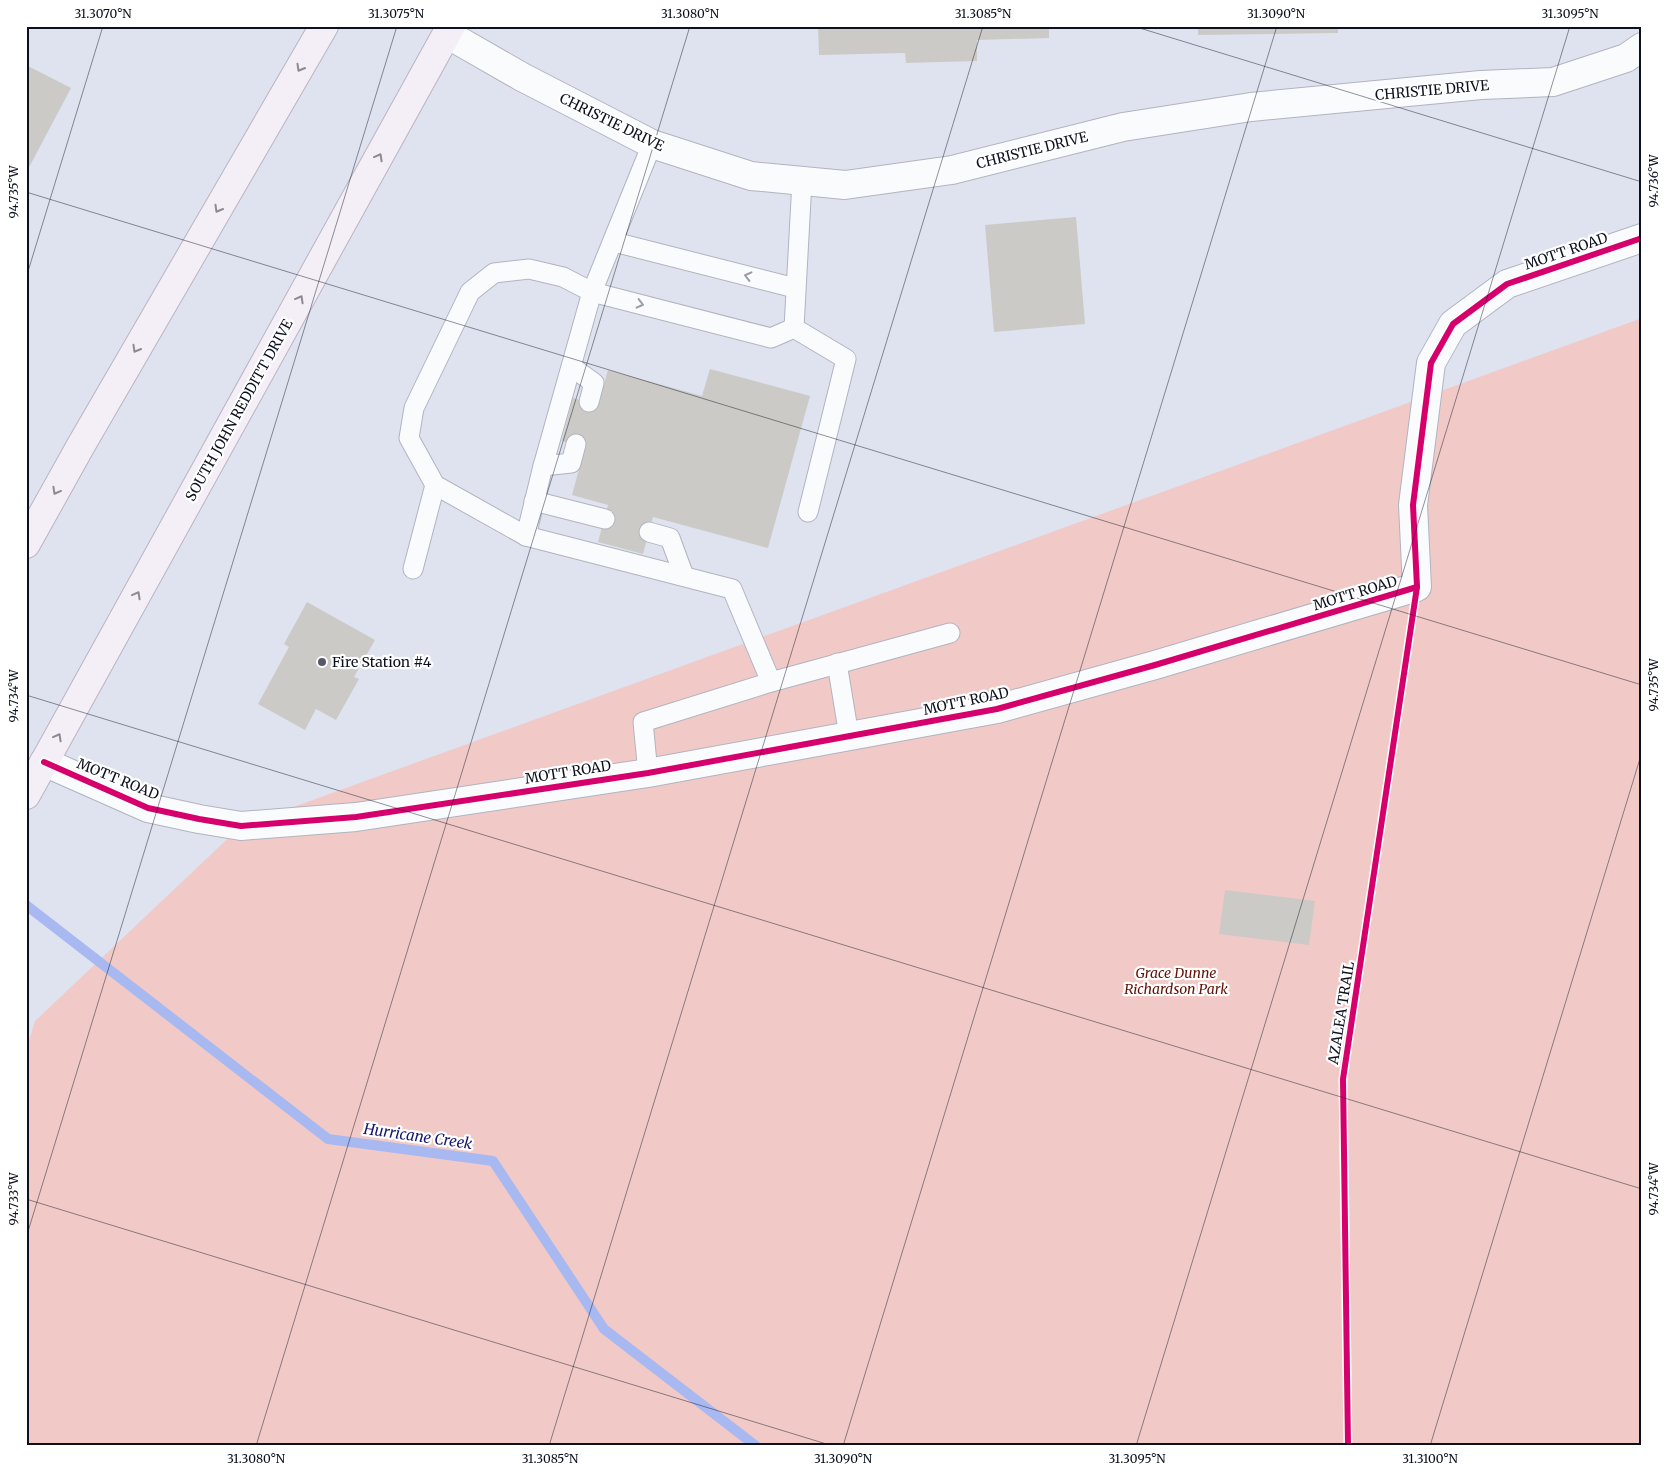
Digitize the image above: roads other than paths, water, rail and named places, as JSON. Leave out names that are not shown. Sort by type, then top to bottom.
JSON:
[{"type":"highway","points":[[26,544],[85,438],[324,26]]},
{"type":"highway","name":"SOUTH JOHN REDDITT DRIVE","points":[[26,795],[449,30]]},
{"type":"street","name":"CHRISTIE DRIVE","points":[[449,30],[522,77],[652,144],[751,176],[845,185],[952,170],[1123,127],[1251,106],[1481,85],[1553,82],[1626,58],[1642,47]]},
{"type":"street","name":"MOTT ROAD","points":[[44,762],[148,808],[200,819],[241,826],[356,817],[648,773],[996,709],[1155,666],[1418,587],[1413,505],[1431,363],[1453,324],[1507,284],[1642,238]]},
{"type":"lane","points":[[526,536],[543,466],[592,292],[614,242],[652,144]]},
{"type":"lane","points":[[794,328],[802,181]]},
{"type":"lane","points":[[614,242],[795,288]]},
{"type":"lane","points":[[771,682],[732,589],[526,536],[435,485],[409,438],[414,408],[470,292],[494,273],[529,269],[563,276],[592,292],[771,338],[794,328]]},
{"type":"lane","points":[[794,328],[846,359],[808,512]]},
{"type":"lane","points":[[572,367],[594,383],[589,402]]},
{"type":"lane","points":[[543,466],[571,463],[576,444]]},
{"type":"lane","points":[[413,569],[435,485]]},
{"type":"lane","points":[[534,501],[605,519]]},
{"type":"lane","points":[[649,532],[670,538],[684,576]]},
{"type":"lane","points":[[648,773],[643,722],[771,682],[950,633]]},
{"type":"lane","points":[[837,663],[848,736]]},
{"type":"waterway","name":"Hurricane Creek","points":[[26,905],[328,1139],[493,1161],[604,1329],[756,1446]]},
{"type":"place","name":"Fire Station #4","points":[[322,662]]},
{"type":"park label","name":"Grace Dunne Richardson Park","points":[[1176,982]]}]
